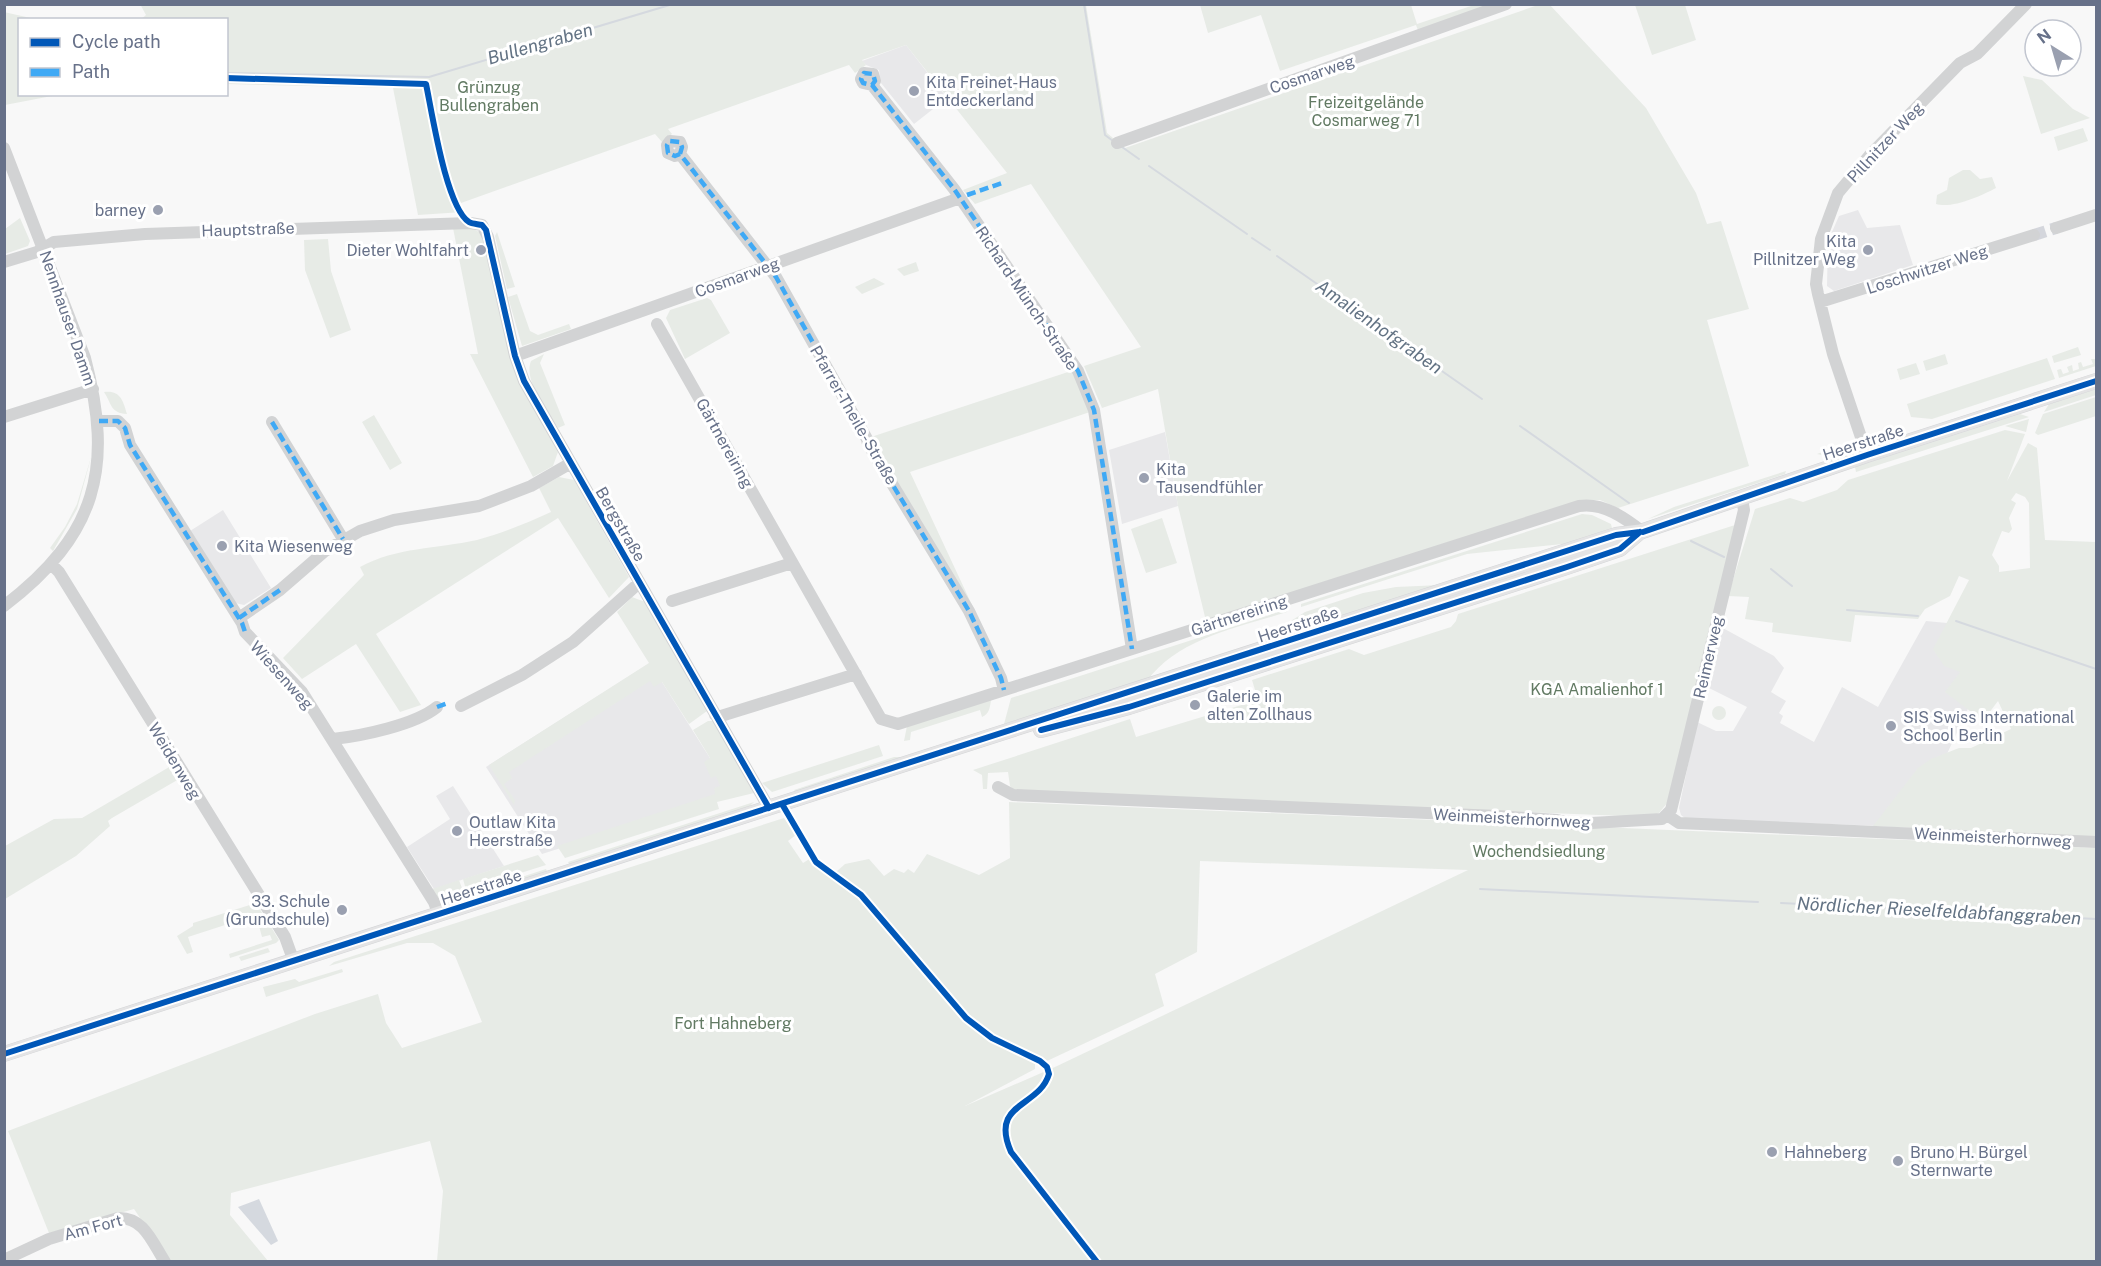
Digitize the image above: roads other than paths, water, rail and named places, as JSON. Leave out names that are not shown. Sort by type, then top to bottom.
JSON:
[{"type":"main road","name":"Heerstraße","points":[[4,1054],[1616,536],[1641,532],[1867,454],[2097,381]]},
{"type":"street","name":"Cosmarweg","points":[[1117,143],[1506,4]]},
{"type":"street","name":"Pillnitzer Weg","points":[[1867,454],[1833,354],[1816,284],[1819,253],[1826,223],[1838,193],[1869,156],[1957,66],[1977,54],[2026,4]]},
{"type":"street","name":"Richard-Münch-Straße","points":[[872,85],[960,198],[1078,371],[1093,407],[1132,649]]},
{"type":"street","name":"Nennhauser Damm","points":[[4,148],[85,358],[99,421],[98,460],[90,497],[75,531],[51,564],[4,606]]},
{"type":"street","name":"Pfarrer-Theile-Straße","points":[[680,154],[768,266],[888,478],[969,610],[1001,678],[1004,690]]},
{"type":"street","name":"Cosmarweg","points":[[515,356],[960,198]]},
{"type":"street","points":[[2056,228],[2097,215]]},
{"type":"street","name":"Hauptstraße","points":[[4,262],[44,249],[54,242],[175,231],[383,224],[477,224],[486,230],[488,237]]},
{"type":"street","name":"Loschwitzer Weg","points":[[1820,302],[2034,234]]},
{"type":"street","name":"Bergstraße","points":[[488,237],[515,356],[524,381],[769,808]]},
{"type":"street","name":"Gärtnereiring","points":[[657,324],[881,719],[891,724],[898,724],[1579,506],[1602,507],[1626,519],[1641,532]]},
{"type":"street","points":[[4,417],[93,389]]},
{"type":"street","name":"Wiesenweg","points":[[99,421],[118,421],[125,428],[130,444],[239,618],[245,632],[302,692],[434,902],[439,915]]},
{"type":"street","points":[[272,422],[344,540]]},
{"type":"street","points":[[239,618],[280,590],[320,555],[344,540],[379,524],[479,506],[531,486],[570,463]]},
{"type":"street","name":"Reimerweg","points":[[1667,815],[1671,810],[1744,510],[1742,498]]},
{"type":"street","points":[[672,601],[792,563]]},
{"type":"street","name":"Weidenweg","points":[[51,564],[59,572],[285,937],[294,962]]},
{"type":"street","points":[[461,706],[522,675],[573,642],[639,583]]},
{"type":"street","points":[[715,715],[721,716],[855,674]]},
{"type":"street","points":[[333,739],[382,729],[428,714],[437,707]]},
{"type":"street","name":"Weinmeisterhornweg","points":[[998,787],[1013,795],[1497,816],[1557,820],[1574,824],[1655,821],[1667,815],[1679,823],[2097,842]]},
{"type":"street","name":"Am Fort","points":[[4,1260],[49,1239],[118,1218],[130,1218],[141,1225],[165,1262]]},
{"type":"waterway","name":"Bullengraben","points":[[228,73],[429,77],[673,4]]},
{"type":"waterway","name":"Amalienhofgraben","points":[[1084,4],[1105,135],[1113,141]]},
{"type":"waterway","name":"Amalienhofgraben","points":[[1122,147],[1139,159]]},
{"type":"waterway","name":"Amalienhofgraben","points":[[1149,166],[1247,234]]},
{"type":"waterway","name":"Amalienhofgraben","points":[[1252,238],[1270,250]]},
{"type":"waterway","name":"Amalienhofgraben","points":[[1277,256],[1482,399]]},
{"type":"waterway","name":"Amalienhofgraben","points":[[1520,426],[1629,503]]},
{"type":"waterway","name":"Amalienhofgraben","points":[[1691,541],[1724,557]]},
{"type":"waterway","name":"Amalienhofgraben","points":[[1771,569],[1792,586]]},
{"type":"waterway","name":"Amalienhofgraben","points":[[1847,610],[1918,616]]},
{"type":"waterway","name":"Amalienhofgraben","points":[[1956,621],[2096,669]]},
{"type":"waterway","name":"Nördlicher Rieselfeldabfanggraben","points":[[1480,889],[1758,902]]},
{"type":"waterway","name":"Nördlicher Rieselfeldabfanggraben","points":[[1781,903],[2096,919]]},
{"type":"tunnel","points":[[2034,235],[2056,228]]},
{"type":"place","name":"Kita Freinet-Haus Entdeckerland","points":[[914,91]]},
{"type":"place","name":"barney","points":[[158,210]]},
{"type":"place","name":"Dieter Wohlfahrt","points":[[481,250]]},
{"type":"place","name":"Kita Pillnitzer Weg","points":[[1868,250]]},
{"type":"place","name":"Kita Tausendfühler","points":[[1144,478]]},
{"type":"place","name":"Kita Wiesenweg","points":[[222,546]]},
{"type":"place","name":"Galerie im alten Zollhaus","points":[[1195,705]]},
{"type":"place","name":"SIS Swiss International School Berlin","points":[[1891,726]]},
{"type":"place","name":"Outlaw Kita Heerstraße","points":[[457,831]]},
{"type":"place","name":"33. Schule (Grundschule)","points":[[342,910]]},
{"type":"place","name":"Hahneberg","points":[[1772,1152]]},
{"type":"place","name":"Bruno H. Bürgel Sternwarte","points":[[1898,1161]]},
{"type":"park label","name":"Grünzug Bullengraben","points":[[489,96]]},
{"type":"park label","name":"Freizeitgelände Cosmarweg 71","points":[[1366,111]]},
{"type":"park label","name":"KGA Amalienhof 1","points":[[1597,689]]},
{"type":"park label","name":"Wochendsiedlung","points":[[1539,851]]},
{"type":"park label","name":"Fort Hahneberg","points":[[733,1023]]}]
